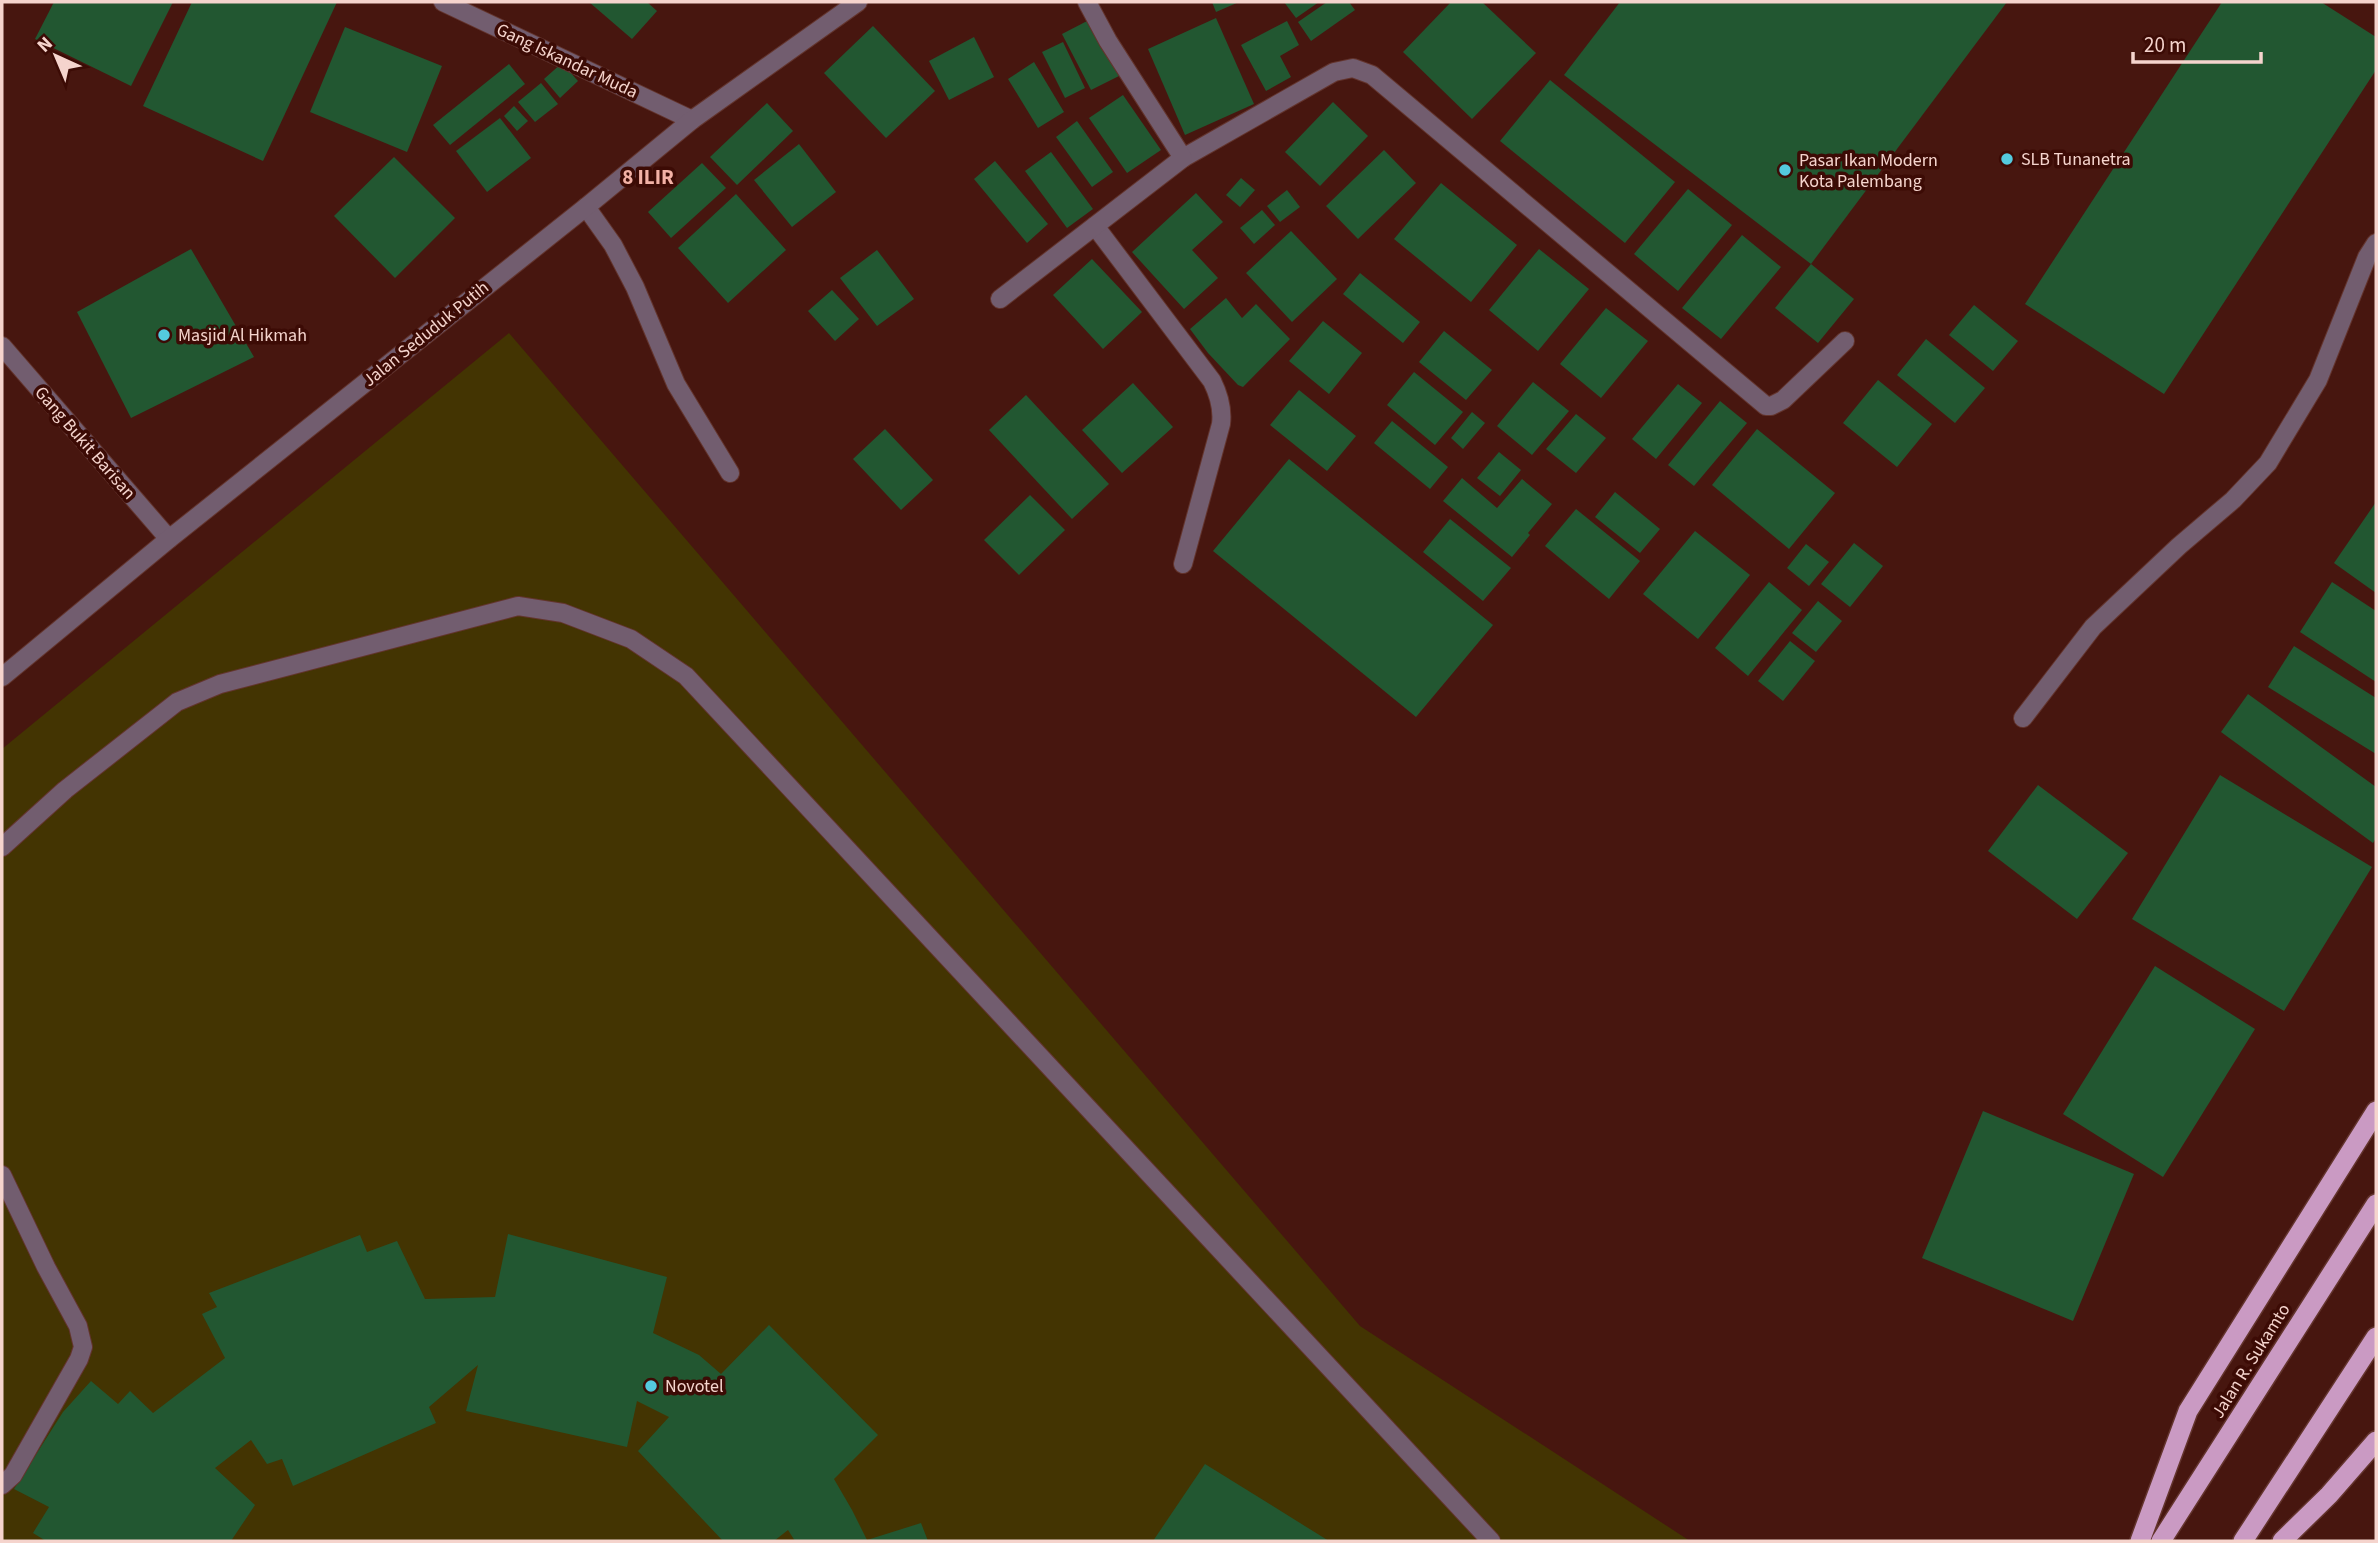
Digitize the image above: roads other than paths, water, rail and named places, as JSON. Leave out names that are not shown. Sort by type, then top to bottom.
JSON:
[{"type":"highway","points":[[2140,1541],[2188,1411],[2376,1111]]},
{"type":"highway","name":"Jalan R. Sukamto","points":[[2161,1541],[2376,1204]]},
{"type":"highway","points":[[2243,1541],[2376,1337]]},
{"type":"highway","points":[[2282,1541],[2329,1495],[2376,1441]]},
{"type":"street","name":"Gang Iskandar Muda","points":[[443,2],[692,120]]},
{"type":"street","name":"Jalan Seduduk Putih","points":[[2,677],[169,539],[692,120],[858,2]]},
{"type":"street","points":[[1087,2],[1108,41],[1183,158]]},
{"type":"street","points":[[1000,299],[1183,158],[1303,88],[1334,72],[1353,68],[1372,75],[1766,406],[1783,400],[1844,341]]},
{"type":"street","points":[[586,207],[613,245],[635,287],[676,384],[730,473]]},
{"type":"street","points":[[1094,226],[1212,381],[1219,396],[1221,424],[1183,564]]},
{"type":"street","points":[[2023,718],[2093,627],[2179,546],[2233,500],[2268,463],[2318,380],[2367,257],[2376,243]]},
{"type":"street","name":"Gang Bukit Barisan","points":[[2,346],[169,539]]},
{"type":"street","points":[[2,847],[65,790],[177,702],[220,684],[518,606],[563,613],[631,639],[686,676],[1490,1541]]},
{"type":"street","points":[[2,1175],[46,1268],[78,1326],[83,1347],[79,1359],[13,1475],[2,1485]]},
{"type":"place","name":"SLB Tunanetra","points":[[2007,159]]},
{"type":"place","name":"Pasar Ikan Modern Kota Palembang","points":[[1785,170]]},
{"type":"place","name":"Masjid Al Hikmah","points":[[164,335]]},
{"type":"place","name":"Novotel","points":[[651,1386]]},
{"type":"district","name":"8 ILIR","points":[[648,177]]}]
